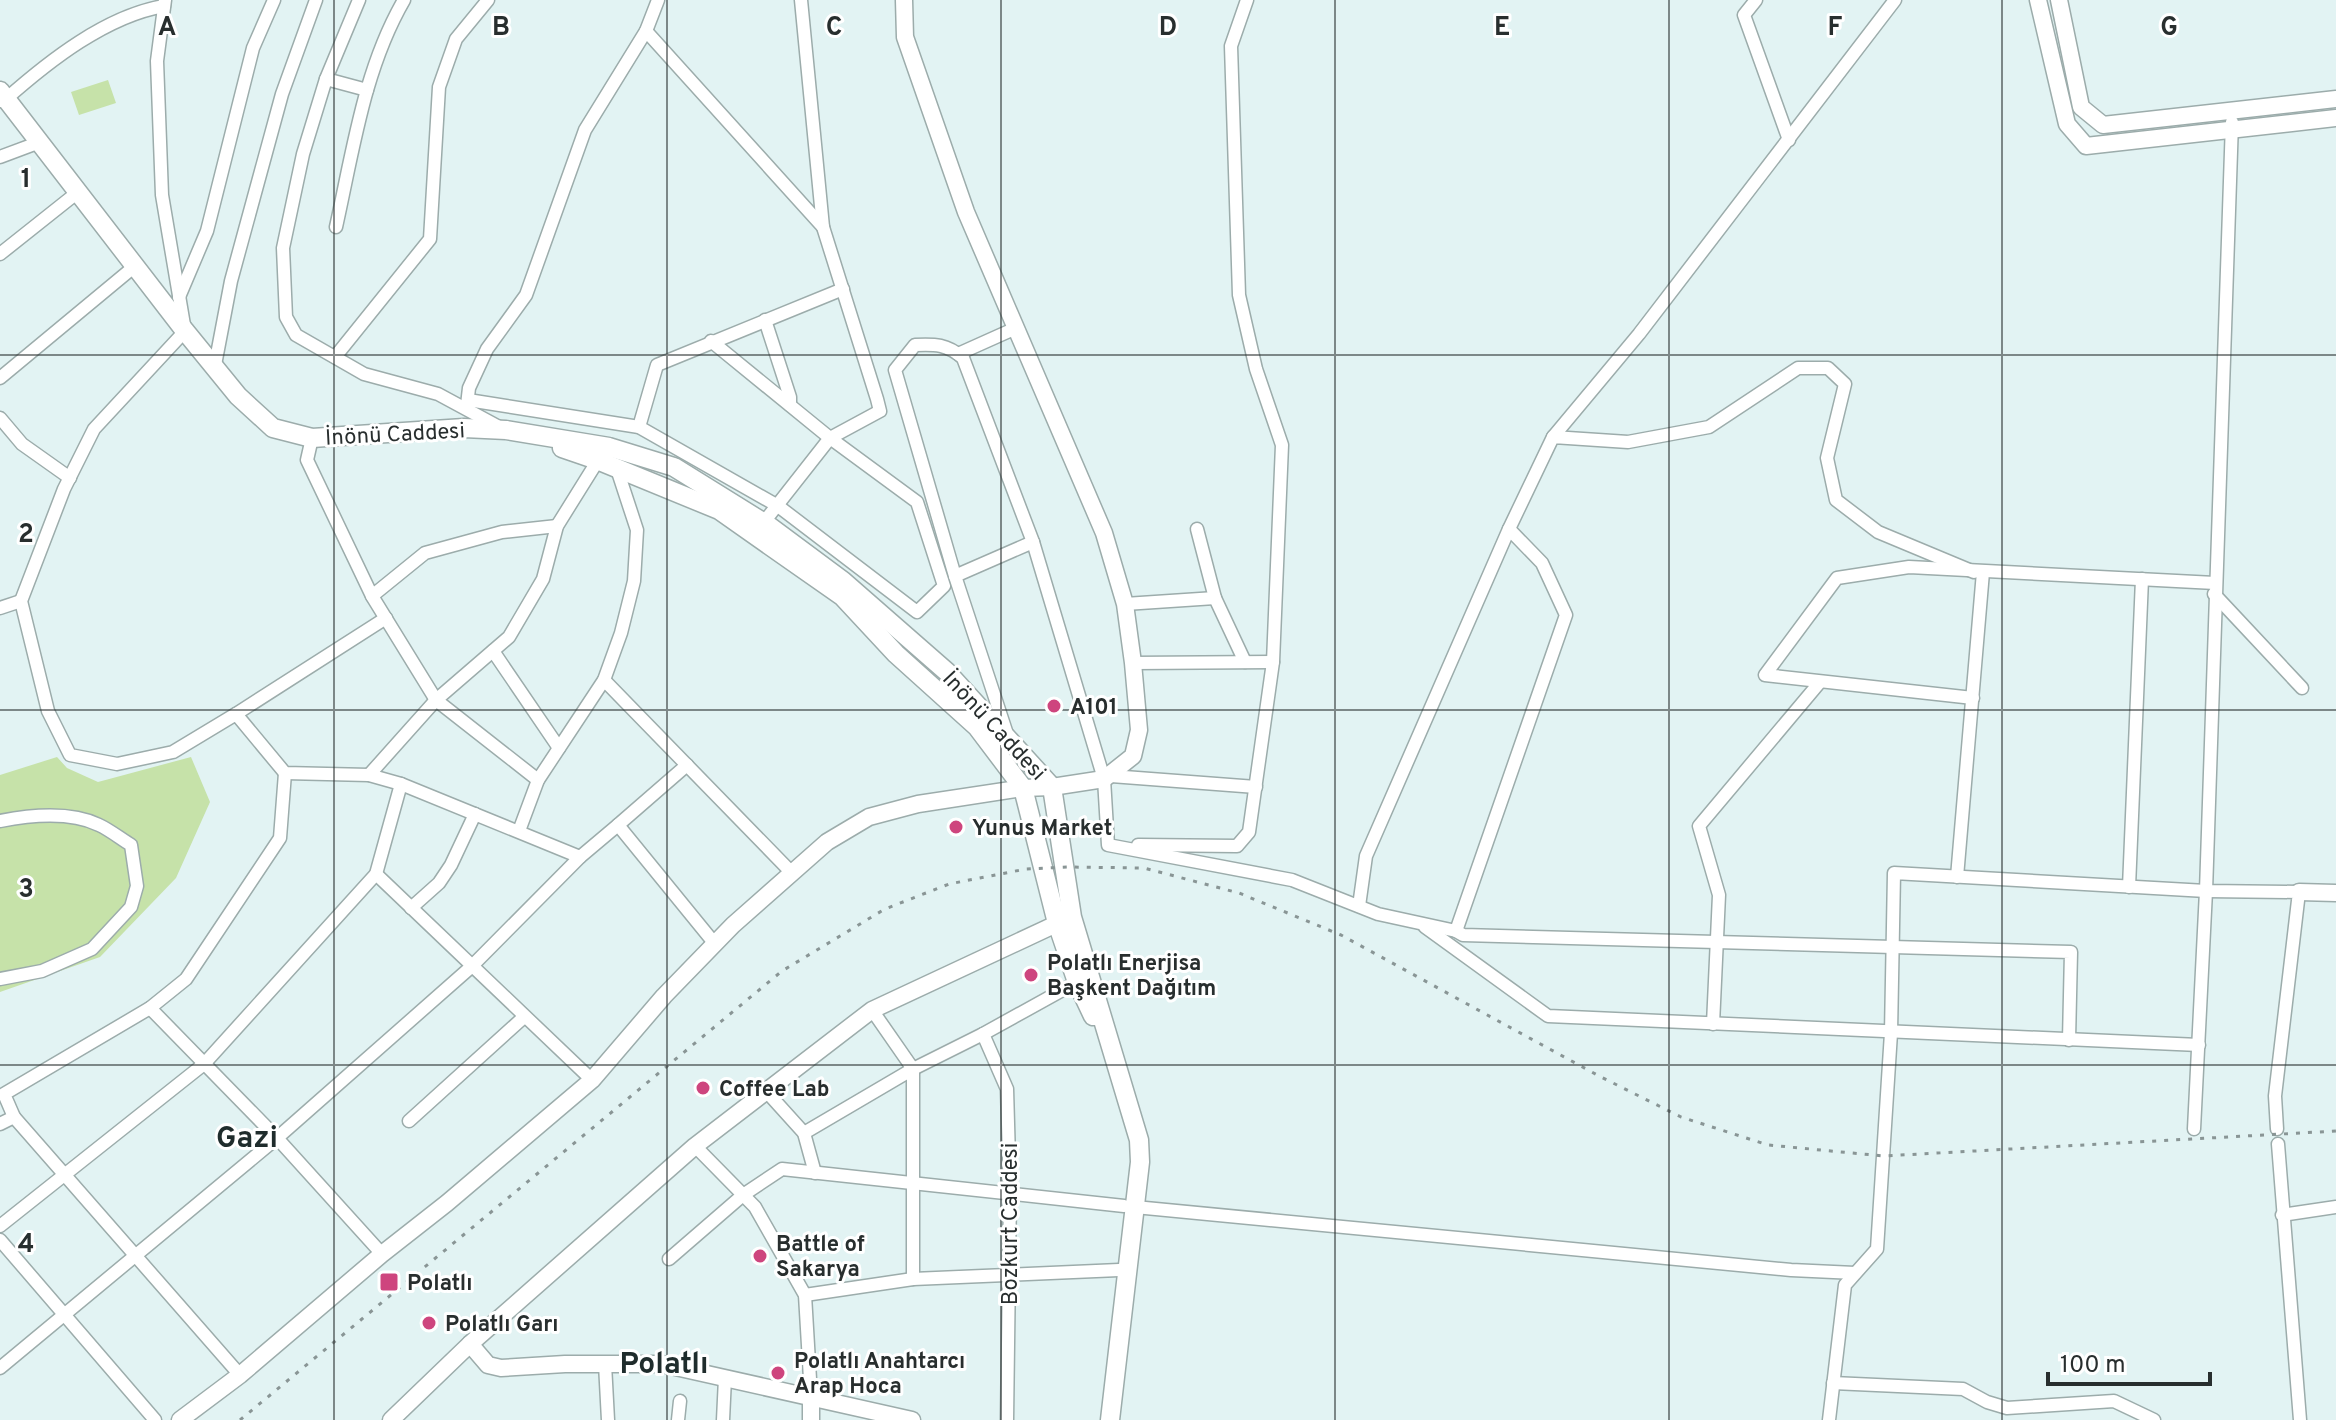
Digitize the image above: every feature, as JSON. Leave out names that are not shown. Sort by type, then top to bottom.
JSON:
[{"type":"main road","name":"İnönü Caddesi","points":[[2,97],[238,396],[273,428],[312,438],[464,428],[506,430],[674,467],[764,522],[843,581],[947,672],[1052,787],[1064,920],[1077,982],[1102,1035],[1128,1138],[1130,1206],[1110,1420]]},
{"type":"main road","name":"İnönü Caddesi","points":[[603,453],[616,468],[719,510],[843,597],[896,654],[977,727],[1023,788],[1139,1140],[1140,1162],[1119,1270],[1098,1420]]},
{"type":"street","points":[[179,297],[207,231],[253,48],[274,0]]},
{"type":"street","points":[[215,365],[231,281],[282,94],[316,0]]},
{"type":"street","points":[[359,0],[326,79],[303,154],[283,248],[286,317],[296,335],[364,374],[467,404],[639,427],[778,506],[917,612],[944,586],[917,502],[830,438],[711,341]]},
{"type":"street","points":[[336,227],[367,90],[389,26],[404,0]]},
{"type":"street","points":[[335,357],[430,239],[439,87],[456,39],[488,0]]},
{"type":"street","points":[[464,428],[469,388],[487,349],[526,295],[585,130],[646,31],[658,0]]},
{"type":"street","points":[[764,522],[830,438],[880,411],[823,227],[801,0]]},
{"type":"street","points":[[904,0],[905,37],[966,212],[1104,533],[1125,604],[1139,730],[1133,756],[1108,778]]},
{"type":"street","points":[[1108,845],[1237,846],[1249,832],[1273,662],[1282,445],[1256,369],[1239,295],[1231,46],[1247,0]]},
{"type":"street","points":[[1756,0],[1744,15],[1789,140]]},
{"type":"street","points":[[1359,906],[1366,856],[1509,529],[1553,437],[1639,334],[1895,0]]},
{"type":"street","points":[[2038,0],[2067,124],[2086,146],[2336,118]]},
{"type":"street","points":[[2059,0],[2081,107],[2103,125],[2336,99]]},
{"type":"street","points":[[2,97],[49,61],[130,15],[164,3],[157,61],[162,195],[185,331],[94,429],[70,478],[21,601],[48,711],[70,755],[117,764],[173,752],[386,618]]},
{"type":"street","points":[[646,31],[823,227]]},
{"type":"street","points":[[326,79],[367,90]]},
{"type":"street","points":[[2194,1129],[2206,891],[2214,588],[2233,129],[2230,111]]},
{"type":"street","points":[[0,157],[40,142]]},
{"type":"street","points":[[0,254],[78,192]]},
{"type":"street","points":[[0,378],[135,266]]},
{"type":"street","points":[[639,427],[657,365],[843,289]]},
{"type":"street","points":[[765,320],[790,405]]},
{"type":"street","points":[[958,354],[1016,328]]},
{"type":"street","points":[[871,377],[895,370],[915,345],[938,343],[952,348],[963,358],[1033,542],[1108,778],[1108,845]]},
{"type":"street","points":[[1553,437],[1628,442],[1709,427],[1798,368],[1828,368],[1845,384],[1827,458],[1836,500],[1878,532],[1979,572]]},
{"type":"street","points":[[895,370],[955,576],[1008,740]]},
{"type":"street","points":[[467,404],[506,430]]},
{"type":"street","points":[[0,419],[22,444],[70,478]]},
{"type":"street","points":[[312,438],[307,460],[372,596],[436,700],[538,780]]},
{"type":"street","points":[[369,775],[436,700],[509,637],[543,579],[557,526],[603,453]]},
{"type":"street","points":[[519,831],[538,780],[604,680],[621,633],[634,581],[637,530],[616,468]]},
{"type":"street","points":[[372,596],[425,553],[502,532],[557,526]]},
{"type":"street","points":[[1197,529],[1215,598],[1245,662]]},
{"type":"street","points":[[1456,931],[1566,615],[1542,563],[1509,529]]},
{"type":"street","points":[[955,576],[1033,542]]},
{"type":"street","points":[[1973,698],[1765,675],[1837,578],[1909,567],[2142,579],[2214,588],[2302,688]]},
{"type":"street","points":[[1957,877],[1973,698],[1979,572]]},
{"type":"street","points":[[2129,887],[2142,579]]},
{"type":"street","points":[[1125,604],[1215,598]]},
{"type":"street","points":[[0,608],[21,601]]},
{"type":"street","points":[[493,651],[559,748]]},
{"type":"street","points":[[1133,663],[1273,662]]},
{"type":"street","points":[[604,680],[792,873]]},
{"type":"street","points":[[1713,1024],[1719,895],[1699,826],[1820,682]]},
{"type":"street","points":[[236,714],[285,773],[280,838],[186,979],[150,1008],[4,1094],[14,1117],[240,1375]]},
{"type":"street","points":[[0,1368],[277,1138],[471,967],[580,857],[687,765]]},
{"type":"street","points":[[285,773],[369,775],[401,784],[580,857]]},
{"type":"street","points":[[180,1420],[240,1375],[592,1080],[664,996],[715,944],[827,842],[869,817],[918,804],[1108,778],[1256,787]]},
{"type":"street","points":[[0,1226],[204,1064],[376,874],[401,784]]},
{"type":"street","points":[[411,908],[439,883],[475,814]]},
{"type":"street","points":[[0,821],[28,816],[67,817],[97,824],[131,845],[137,886],[131,907],[92,949],[42,971],[0,979]]},
{"type":"street","points":[[618,825],[715,944]]},
{"type":"street","points":[[1108,845],[1292,880],[1359,906],[1463,935],[2071,952],[2069,1040]]},
{"type":"street","points":[[1829,1420],[1845,1285],[1877,1249],[1891,1033],[1894,873],[2206,891],[2336,893]]},
{"type":"street","points":[[376,874],[592,1080]]},
{"type":"street","points":[[2277,1129],[2275,1096],[2299,892]]},
{"type":"street","points":[[395,1419],[470,1344],[695,1146],[872,1010],[1064,920]]},
{"type":"street","points":[[1422,925],[1548,1016],[2199,1045]]},
{"type":"street","points":[[804,1133],[913,1069],[1077,982]]},
{"type":"street","points":[[150,1008],[277,1138],[382,1254]]},
{"type":"street","points":[[872,1010],[913,1069],[913,1279]]},
{"type":"street","points":[[409,1121],[524,1017]]},
{"type":"street","name":"Bozkurt Caddesi","points":[[983,1034],[1007,1089],[1010,1193],[1007,1420]]},
{"type":"street","points":[[767,1092],[804,1133],[815,1173]]},
{"type":"street","points":[[0,1124],[14,1117]]},
{"type":"street","points":[[2278,1144],[2300,1420]]},
{"type":"street","points":[[695,1146],[755,1207],[805,1295],[811,1420]]},
{"type":"street","points":[[669,1259],[743,1195],[782,1169],[1130,1206],[1791,1270],[1855,1273]]},
{"type":"street","points":[[2282,1215],[2336,1207]]},
{"type":"street","points":[[0,1240],[155,1420]]},
{"type":"street","points":[[805,1295],[913,1279],[1119,1270]]},
{"type":"street","points":[[470,1344],[488,1365],[501,1368],[662,1364],[912,1420]]},
{"type":"street","points":[[605,1364],[608,1420]]},
{"type":"street","points":[[723,1420],[725,1378]]},
{"type":"street","points":[[1833,1383],[1963,1389],[2008,1414],[2114,1401],[2154,1420]]},
{"type":"street","points":[[678,1420],[680,1401]]},
{"type":"green space","points":[[108,80],[116,103],[79,115],[71,92]]},
{"type":"green space","points":[[57,757],[67,768],[98,782],[191,757],[210,802],[176,878],[100,957],[0,992],[0,775]]},
{"type":"railway","points":[[240,1420],[782,971],[885,909],[949,884],[1026,869],[1144,868],[1239,893],[1341,935],[1599,1076],[1681,1117],[1768,1145],[1884,1156],[2336,1131]]},
{"type":"place","name":"A101","points":[[1054,706]]},
{"type":"place","name":"Yunus Market","points":[[956,827]]},
{"type":"place","name":"Polatlı Enerjisa Başkent Dağıtım","points":[[1031,975]]},
{"type":"place","name":"Coffee Lab","points":[[703,1088]]},
{"type":"place","name":"Battle of Sakarya","points":[[760,1256]]},
{"type":"place","name":"Polatlı","points":[[389,1282]]},
{"type":"place","name":"Polatlı Garı","points":[[429,1323]]},
{"type":"place","name":"Polatlı Anahtarcı Arap Hoca","points":[[778,1373]]},
{"type":"district","name":"Gazi","points":[[247,1137]]},
{"type":"district","name":"Polatlı","points":[[664,1363]]}]
